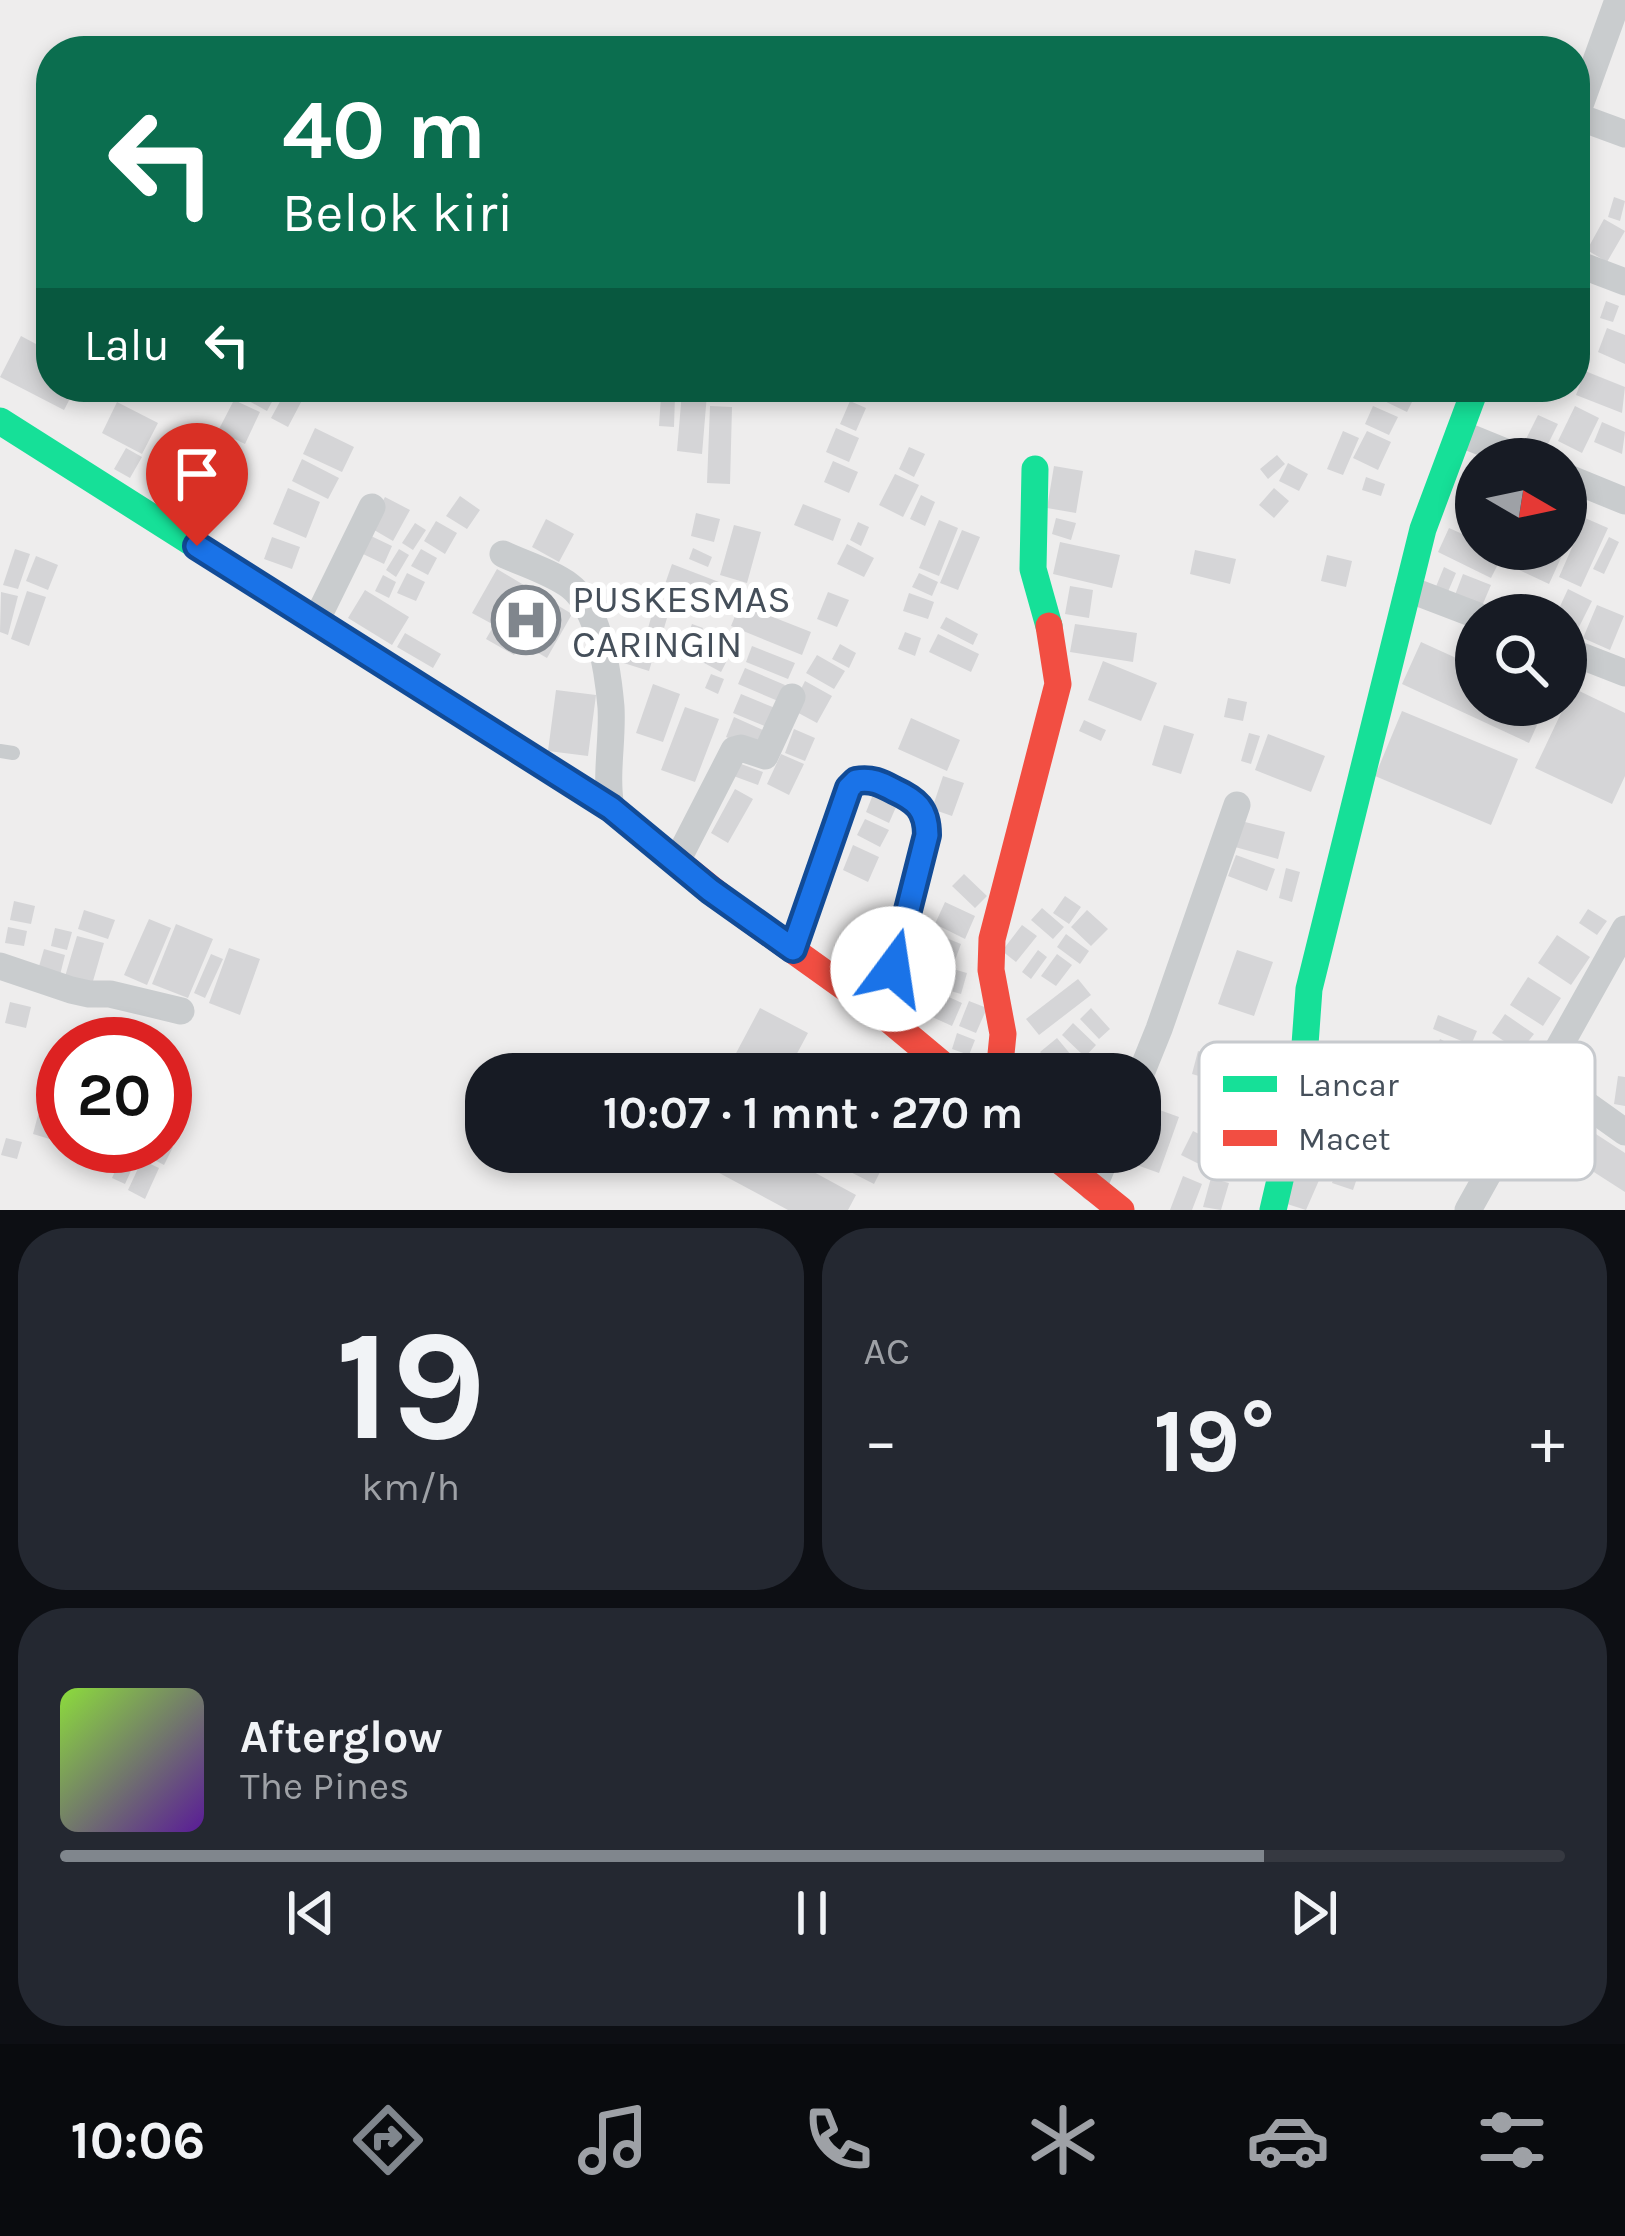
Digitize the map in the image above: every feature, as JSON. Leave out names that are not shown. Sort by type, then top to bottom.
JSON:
[{"type":"street","points":[[1590,79],[1618,0]]},
{"type":"street","points":[[1590,123],[1625,134]]},
{"type":"street","points":[[1590,269],[1625,282]]},
{"type":"street","points":[[1305,1042],[1309,989],[1423,530],[1470,402]]},
{"type":"street","points":[[0,421],[611,808],[929,1053]]},
{"type":"street","points":[[1459,433],[1471,438]]},
{"type":"street","points":[[1002,1053],[1004,1034],[991,970],[992,939],[1058,684],[1053,639],[1033,569],[1035,469]]},
{"type":"street","points":[[1587,486],[1625,501]]},
{"type":"street","points":[[316,621],[372,507]]},
{"type":"street","points":[[502,554],[569,585],[592,618],[611,707],[607,784],[611,808]]},
{"type":"street","points":[[1408,589],[1455,607]]},
{"type":"street","points":[[1587,659],[1625,674]]},
{"type":"street","points":[[676,862],[734,750],[765,756],[792,697]]},
{"type":"street","points":[[1150,1053],[1237,805]]},
{"type":"street","points":[[1563,1042],[1625,929]]},
{"type":"street","points":[[0,965],[71,990],[181,1011]]},
{"type":"street","points":[[1595,1111],[1625,1132]]},
{"type":"street","points":[[1075,1173],[1121,1210]]},
{"type":"street","points":[[1094,1188],[1100,1173]]},
{"type":"street","points":[[1273,1210],[1280,1180]]},
{"type":"street","points":[[1468,1210],[1485,1180]]},
{"type":"lane","points":[[793,949],[849,788],[856,781],[872,779],[915,799],[926,817],[927,835],[882,1014]]},
{"type":"building","points":[[1614,197],[1625,201],[1620,221],[1608,217]]},
{"type":"building","points":[[1604,219],[1625,231],[1607,262],[1590,252]]},
{"type":"building","points":[[1606,301],[1619,306],[1613,322],[1600,318]]},
{"type":"building","points":[[1607,328],[1625,335],[1625,364],[1598,352]]},
{"type":"building","points":[[21,336],[36,344],[36,396],[0,377]]},
{"type":"building","points":[[1590,373],[1625,387],[1622,413],[1590,400]]},
{"type":"building","points":[[117,402],[158,423],[142,454],[102,433]]},
{"type":"building","points":[[233,402],[260,412],[245,444],[218,431]]},
{"type":"building","points":[[251,402],[272,402],[267,411]]},
{"type":"building","points":[[280,402],[301,402],[288,427],[271,418]]},
{"type":"building","points":[[661,402],[675,402],[674,427],[659,426]]},
{"type":"building","points":[[681,402],[706,402],[702,454],[677,451]]},
{"type":"building","points":[[850,402],[866,408],[856,431],[840,424]]},
{"type":"building","points":[[1386,402],[1412,402],[1407,412]]},
{"type":"building","points":[[710,406],[732,407],[730,484],[707,483]]},
{"type":"building","points":[[1373,406],[1398,417],[1389,435],[1365,424]]},
{"type":"building","points":[[1575,406],[1599,418],[1587,443],[1587,438],[1559,438]]},
{"type":"building","points":[[1538,415],[1558,424],[1551,438],[1526,438]]},
{"type":"building","points":[[1602,422],[1625,432],[1622,454],[1594,442]]},
{"type":"building","points":[[315,428],[354,447],[342,472],[303,454]]},
{"type":"building","points":[[836,428],[859,438],[849,462],[826,452]]},
{"type":"building","points":[[1343,431],[1359,438],[1343,475],[1327,469]]},
{"type":"building","points":[[1367,431],[1391,442],[1378,470],[1353,458]]},
{"type":"building","points":[[909,447],[925,454],[914,477],[899,469]]},
{"type":"building","points":[[126,448],[142,457],[130,478],[114,469]]},
{"type":"building","points":[[1277,455],[1285,464],[1268,479],[1260,469]]},
{"type":"building","points":[[302,459],[339,478],[328,499],[292,481]]},
{"type":"building","points":[[833,461],[858,472],[849,493],[824,482]]},
{"type":"building","points":[[1288,463],[1308,474],[1299,491],[1279,481]]},
{"type":"building","points":[[1054,466],[1083,471],[1076,513],[1047,508]]},
{"type":"building","points":[[895,474],[919,485],[903,517],[879,505]]},
{"type":"building","points":[[1366,477],[1385,484],[1381,496],[1362,490]]},
{"type":"building","points":[[288,488],[320,502],[306,538],[273,524]]},
{"type":"building","points":[[1274,488],[1289,501],[1274,518],[1259,505]]},
{"type":"building","points":[[921,495],[935,502],[925,526],[910,519]]},
{"type":"building","points":[[460,496],[480,510],[467,529],[446,516]]},
{"type":"building","points":[[385,497],[410,510],[393,541],[369,527]]},
{"type":"building","points":[[803,504],[841,519],[833,541],[794,525]]},
{"type":"building","points":[[696,513],[720,519],[714,542],[691,536]]},
{"type":"building","points":[[1056,518],[1076,523],[1071,540],[1052,534]]},
{"type":"building","points":[[546,519],[574,534],[559,562],[532,547]]},
{"type":"building","points":[[1587,519],[1608,528],[1581,587],[1559,577],[1562,570],[1587,570]]},
{"type":"building","points":[[939,520],[958,528],[939,576],[919,568]]},
{"type":"building","points":[[436,521],[457,533],[445,554],[424,541]]},
{"type":"building","points":[[858,522],[869,527],[861,546],[850,540]]},
{"type":"building","points":[[415,523],[426,530],[413,550],[402,543]]},
{"type":"building","points":[[734,525],[761,532],[747,583],[720,575]]},
{"type":"building","points":[[1449,528],[1455,531],[1455,560],[1438,552]]},
{"type":"building","points":[[962,530],[980,537],[958,590],[940,583]]},
{"type":"building","points":[[371,536],[392,546],[384,564],[363,554]]},
{"type":"building","points":[[272,537],[300,547],[292,569],[264,559]]},
{"type":"building","points":[[1609,537],[1619,542],[1604,574],[1593,569]]},
{"type":"building","points":[[1060,542],[1120,555],[1112,588],[1053,574]]},
{"type":"building","points":[[847,544],[874,558],[864,577],[837,564]]},
{"type":"building","points":[[693,548],[712,557],[708,567],[689,559]]},
{"type":"building","points":[[15,549],[30,554],[18,589],[3,585]]},
{"type":"building","points":[[399,549],[409,555],[396,577],[386,570]]},
{"type":"building","points":[[421,549],[437,558],[428,575],[411,566]]},
{"type":"building","points":[[1195,550],[1236,559],[1230,584],[1190,574]]},
{"type":"building","points":[[1327,555],[1352,561],[1346,587],[1321,581]]},
{"type":"building","points":[[36,556],[58,565],[48,590],[26,581]]},
{"type":"building","points":[[672,564],[719,582],[710,605],[664,587]]},
{"type":"building","points":[[1444,567],[1456,573],[1447,594],[1435,589]]},
{"type":"building","name":"PUSKESMAS CARINGIN","points":[[497,569],[572,614],[547,658],[521,643],[514,655],[486,639],[494,625],[472,613]]},
{"type":"building","points":[[1519,570],[1555,570],[1549,584]]},
{"type":"building","points":[[407,573],[425,582],[416,601],[397,593]]},
{"type":"building","points":[[919,573],[938,582],[932,596],[912,587]]},
{"type":"building","points":[[1463,574],[1491,585],[1487,594],[1455,594]]},
{"type":"building","points":[[383,575],[396,582],[389,598],[375,591]]},
{"type":"building","points":[[1070,586],[1093,590],[1089,618],[1065,614]]},
{"type":"building","points":[[616,588],[617,605],[598,605],[598,589]]},
{"type":"building","points":[[365,590],[409,617],[392,645],[348,618]]},
{"type":"building","points":[[27,591],[46,597],[29,646],[11,639]]},
{"type":"building","points":[[1,592],[18,596],[8,635],[0,632]]},
{"type":"building","points":[[828,592],[849,600],[837,627],[817,619]]},
{"type":"building","points":[[909,593],[934,602],[928,619],[903,611]]},
{"type":"building","points":[[740,604],[811,632],[802,655],[731,626]]},
{"type":"building","points":[[1597,605],[1624,616],[1610,650],[1587,640]]},
{"type":"building","points":[[652,614],[667,618],[662,635],[647,632]]},
{"type":"building","points":[[946,617],[978,634],[973,645],[940,628]]},
{"type":"building","points":[[692,624],[703,628],[693,653],[682,648]]},
{"type":"building","points":[[1075,624],[1137,633],[1133,662],[1070,652]]},
{"type":"building","points":[[621,629],[658,641],[649,671],[611,659]]},
{"type":"building","points":[[707,630],[735,645],[721,672],[693,657]]},
{"type":"building","points":[[905,632],[921,638],[915,656],[898,649]]},
{"type":"building","points":[[405,633],[441,654],[433,668],[397,647]]},
{"type":"building","points":[[938,634],[979,654],[971,672],[929,652]]},
{"type":"building","points":[[1421,642],[1455,657],[1455,709],[1402,684]]},
{"type":"building","points":[[840,644],[856,653],[849,668],[832,659]]},
{"type":"building","points":[[752,646],[795,663],[788,679],[746,662]]},
{"type":"building","points":[[817,655],[845,671],[834,689],[806,673]]},
{"type":"building","points":[[1103,661],[1157,683],[1141,721],[1088,700]]},
{"type":"building","points":[[745,668],[785,685],[778,701],[738,684]]},
{"type":"building","points":[[711,674],[724,679],[718,694],[705,688]]},
{"type":"building","points":[[805,681],[832,696],[817,723],[791,709]]},
{"type":"building","points":[[653,684],[680,694],[663,742],[636,733]]},
{"type":"building","points":[[556,690],[596,695],[588,756],[548,751]]},
{"type":"building","points":[[741,694],[775,708],[767,727],[733,713]]},
{"type":"building","points":[[1587,695],[1625,713],[1625,776],[1612,804],[1535,768],[1555,726],[1587,726]]},
{"type":"building","points":[[1228,698],[1247,702],[1243,721],[1224,717]]},
{"type":"building","points":[[685,707],[719,719],[695,782],[661,770]]},
{"type":"building","points":[[1402,711],[1518,759],[1491,825],[1375,776]]},
{"type":"building","points":[[734,717],[772,734],[764,753],[726,737]]},
{"type":"building","points":[[911,718],[960,740],[947,771],[898,749]]},
{"type":"building","points":[[1084,720],[1106,730],[1101,741],[1079,731]]},
{"type":"building","points":[[1164,725],[1194,734],[1181,774],[1152,765]]},
{"type":"building","points":[[1492,726],[1537,726],[1529,743]]},
{"type":"building","points":[[794,729],[815,738],[805,761],[785,753]]},
{"type":"building","points":[[1249,733],[1260,736],[1251,764],[1241,761]]},
{"type":"building","points":[[1268,734],[1325,756],[1311,792],[1255,770]]},
{"type":"building","points":[[781,754],[804,764],[789,795],[767,784]]},
{"type":"building","points":[[733,761],[763,772],[758,785],[728,774]]},
{"type":"building","points":[[943,776],[964,783],[952,816],[932,809]]},
{"type":"building","points":[[876,787],[900,798],[889,823],[866,812]]},
{"type":"building","points":[[735,789],[753,799],[728,843],[711,833]]},
{"type":"building","points":[[865,819],[889,830],[880,847],[857,835]]},
{"type":"building","points":[[1241,821],[1285,832],[1278,859],[1235,847]]},
{"type":"building","points":[[853,845],[879,857],[868,882],[843,870]]},
{"type":"building","points":[[1236,855],[1275,869],[1267,891],[1228,876]]},
{"type":"building","points":[[1286,868],[1300,872],[1292,902],[1279,898]]},
{"type":"building","points":[[964,874],[987,896],[975,908],[952,886]]},
{"type":"building","points":[[1065,896],[1081,907],[1069,924],[1053,913]]},
{"type":"building","points":[[14,901],[35,906],[31,924],[10,920]]},
{"type":"building","points":[[945,902],[975,916],[965,939],[935,924]]},
{"type":"building","points":[[1042,908],[1064,927],[1053,939],[1031,920]]},
{"type":"building","points":[[1588,909],[1607,921],[1597,935],[1579,923]]},
{"type":"building","points":[[84,910],[115,920],[108,939],[78,929]]},
{"type":"building","points":[[1087,910],[1108,929],[1091,946],[1071,927]]},
{"type":"building","points":[[149,919],[171,928],[147,985],[124,975]]},
{"type":"building","points":[[176,924],[213,939],[188,998],[152,984]]},
{"type":"building","points":[[1022,925],[1037,936],[1016,962],[1002,951]]},
{"type":"building","points":[[8,927],[27,931],[24,946],[5,943]]},
{"type":"building","points":[[55,928],[72,932],[67,950],[51,946]]},
{"type":"building","points":[[929,931],[961,944],[955,960],[922,947]]},
{"type":"building","points":[[1066,934],[1089,951],[1080,964],[1057,947]]},
{"type":"building","points":[[1557,935],[1590,957],[1571,985],[1538,963]]},
{"type":"building","points":[[77,936],[104,943],[91,988],[64,980]]},
{"type":"building","points":[[229,948],[260,959],[240,1015],[209,1003]]},
{"type":"building","points":[[44,949],[65,955],[60,975],[38,970]]},
{"type":"building","points":[[1038,950],[1047,957],[1031,979],[1022,972]]},
{"type":"building","points":[[1237,950],[1273,962],[1254,1016],[1218,1004]]},
{"type":"building","points":[[211,954],[223,959],[205,998],[194,993]]},
{"type":"building","points":[[1057,954],[1072,965],[1056,986],[1041,976]]},
{"type":"building","points":[[946,967],[967,973],[961,994],[940,988]]},
{"type":"building","points":[[1528,977],[1561,998],[1543,1026],[1510,1005]]},
{"type":"building","points":[[1078,979],[1091,995],[1039,1035],[1026,1019]]},
{"type":"building","points":[[940,993],[962,1003],[952,1026],[930,1016]]},
{"type":"building","points":[[969,1001],[987,1008],[976,1033],[959,1026]]},
{"type":"building","points":[[10,1002],[31,1007],[26,1028],[5,1023]]},
{"type":"building","points":[[760,1008],[808,1033],[797,1053],[736,1053]]},
{"type":"building","points":[[1091,1008],[1110,1029],[1099,1039],[1080,1019]]},
{"type":"building","points":[[1505,1014],[1534,1034],[1528,1042],[1505,1042],[1492,1033]]},
{"type":"building","points":[[1438,1015],[1477,1031],[1472,1042],[1464,1042],[1433,1029]]},
{"type":"building","points":[[1073,1023],[1096,1045],[1089,1053],[1081,1053],[1062,1035]]},
{"type":"building","points":[[957,1033],[975,1040],[970,1053],[952,1049]]},
{"type":"building","points":[[1057,1038],[1069,1053],[1041,1053]]},
{"type":"building","points":[[1198,1051],[1199,1076],[1192,1074]]},
{"type":"building","points":[[1618,1076],[1625,1077],[1625,1106],[1614,1104]]},
{"type":"building","points":[[1161,1111],[1179,1117],[1161,1167]]},
{"type":"building","points":[[1193,1131],[1199,1134],[1199,1164],[1181,1155]]},
{"type":"building","points":[[1595,1133],[1625,1153],[1625,1192],[1595,1173]]},
{"type":"building","points":[[6,1138],[22,1142],[17,1159],[1,1155]]},
{"type":"building","points":[[114,1173],[130,1173],[125,1184],[112,1178]]},
{"type":"building","points":[[136,1173],[157,1173],[145,1199],[128,1190]]},
{"type":"building","points":[[719,1173],[816,1173],[856,1195],[848,1210],[788,1210]]},
{"type":"building","points":[[852,1173],[880,1173],[874,1184]]},
{"type":"building","points":[[1183,1176],[1202,1184],[1192,1210],[1170,1210]]},
{"type":"building","points":[[1210,1180],[1229,1183],[1221,1210],[1203,1207]]},
{"type":"building","points":[[1294,1180],[1319,1180],[1306,1210],[1284,1203]]},
{"type":"building","points":[[1333,1180],[1356,1180],[1353,1190]]},
{"type":"traffic: fast","points":[[1305,1042],[1309,989],[1423,529],[1470,402]]},
{"type":"traffic: fast","points":[[0,421],[475,722]]},
{"type":"traffic: fast","points":[[1035,469],[1033,569],[1049,626]]},
{"type":"traffic: fast","points":[[1273,1210],[1280,1180]]},
{"type":"traffic: jam","points":[[1001,1053],[992,939],[1058,684],[1049,626]]},
{"type":"traffic: jam","points":[[475,722],[611,808],[745,916],[929,1053]]},
{"type":"traffic: jam","points":[[1075,1173],[1121,1210]]},
{"type":"place","name":"PUSKESMAS CARINGIN","points":[[526,620]]},
{"type":"route","points":[[197,546],[611,808],[710,890],[793,949],[849,788],[856,781],[872,779],[915,799],[926,817],[927,835],[893,969]]}]
